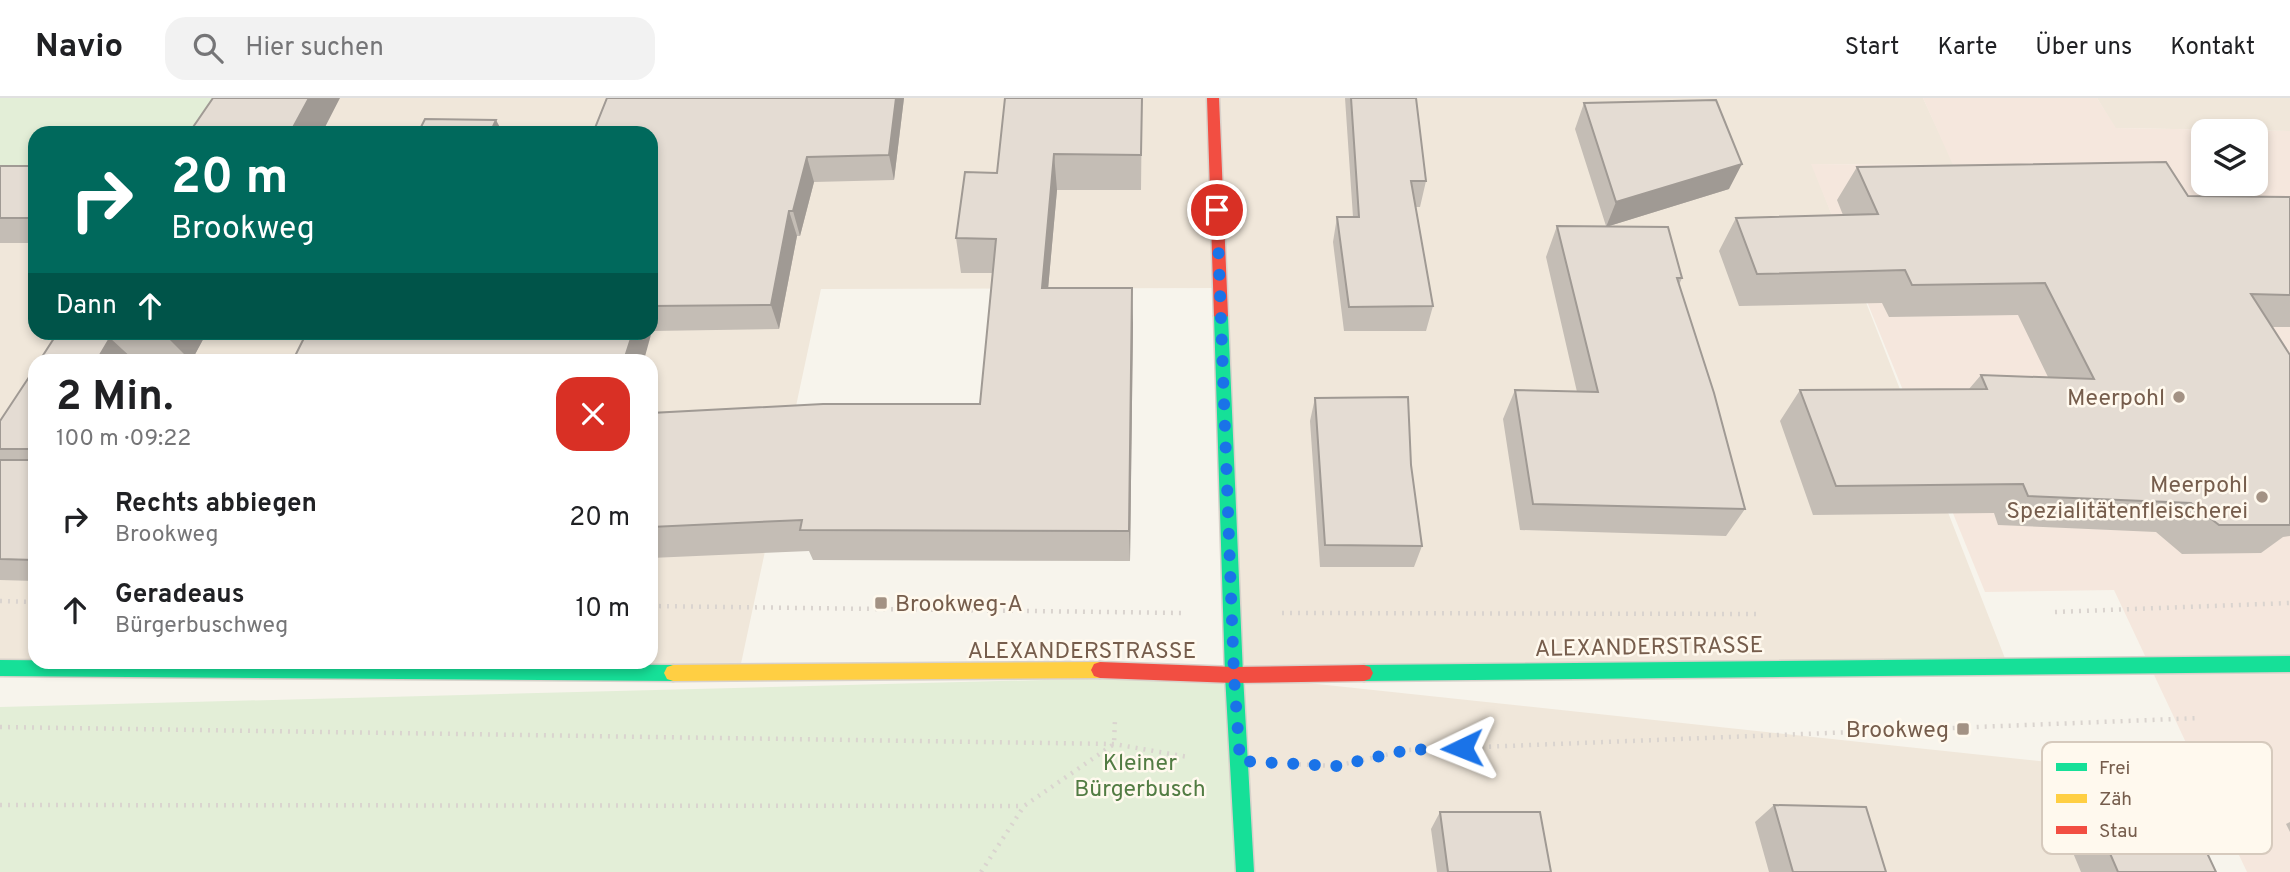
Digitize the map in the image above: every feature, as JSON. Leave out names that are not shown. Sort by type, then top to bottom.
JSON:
[{"type":"main road","points":[[1213,98],[1234,676],[1245,872]]},
{"type":"main road","name":"ALEXANDERSTRASSE","points":[[148,669],[739,673],[1118,670],[1234,676],[1780,667],[2290,664]]},
{"type":"main road","name":"ALEXANDERSTRASSE","points":[[0,668],[28,668]]},
{"type":"path","points":[[0,601],[28,602]]},
{"type":"path","points":[[2053,612],[2290,603]]},
{"type":"path","points":[[658,606],[1233,613],[1761,614]]},
{"type":"path","points":[[0,727],[1114,744],[1182,757],[1336,766],[1407,750],[2207,718]]},
{"type":"path","points":[[981,872],[1024,806],[1114,744]]},
{"type":"path","points":[[0,805],[1024,806]]},
{"type":"shaded area","points":[[0,98],[1923,98],[1954,165],[1812,164],[2008,666],[1242,676],[2042,761],[2042,854],[2194,854],[2204,872],[1244,872],[1220,288],[821,289],[739,673],[148,669],[658,669],[658,354],[28,354],[28,668],[0,668]]},
{"type":"shaded area","points":[[1923,98],[2097,98],[2116,128],[2191,129],[2191,196],[2268,196],[2268,131],[2290,131],[2290,872],[2247,872],[2239,854],[2272,854],[2272,742],[2186,742],[2114,590],[1985,592],[1811,164],[1953,165]]},
{"type":"shaded area","points":[[2097,98],[2290,98],[2290,131],[2268,131],[2268,119],[2191,119],[2191,129],[2115,128]]},
{"type":"green space","points":[[0,98],[217,98],[199,126],[28,126],[28,184],[0,184]]},
{"type":"green space","name":"Kleiner Bürgerbusch","points":[[1234,675],[1244,872],[0,872],[0,707]]},
{"type":"building","points":[[213,98],[309,98],[294,126],[194,126]]},
{"type":"building","points":[[607,98],[896,98],[889,155],[807,157],[793,211],[789,211],[771,305],[658,306],[658,126],[596,126]]},
{"type":"building","points":[[1005,98],[1142,98],[1141,155],[1054,154],[1042,288],[1132,288],[1129,531],[800,530],[802,520],[658,527],[658,413],[823,404],[980,404],[996,239],[956,238],[965,172],[997,173]]},
{"type":"building","points":[[1351,98],[1416,98],[1426,181],[1411,181],[1433,306],[1349,307],[1337,217],[1359,217]]},
{"type":"building","points":[[1716,100],[1742,164],[1616,202],[1584,103]]},
{"type":"building","points":[[425,119],[496,120],[493,126],[422,126]]},
{"type":"building","points":[[2166,162],[2188,196],[2290,197],[2290,295],[2251,294],[2290,355],[2290,525],[2219,525],[2191,503],[2028,496],[2023,484],[1836,486],[1800,390],[1987,389],[1981,375],[2094,379],[2045,283],[1912,285],[1905,270],[1757,274],[1736,218],[1878,214],[1857,167]]},
{"type":"building","points":[[0,166],[28,166],[28,218],[0,218]]},
{"type":"building","points":[[1557,226],[1668,227],[1682,278],[1677,278],[1714,393],[1745,509],[1533,504],[1515,390],[1598,392]]},
{"type":"building","points":[[53,340],[109,340],[101,354],[44,354]]},
{"type":"building","points":[[303,340],[630,340],[626,354],[296,354]]},
{"type":"building","points":[[28,379],[28,449],[0,449],[0,421]]},
{"type":"building","points":[[1408,397],[1411,465],[1422,546],[1325,545],[1315,398]]},
{"type":"building","points":[[0,460],[28,460],[28,560],[0,559]]},
{"type":"building","points":[[1774,805],[1866,807],[1886,872],[1793,872]]},
{"type":"building","points":[[1440,812],[1540,812],[1551,872],[1448,872]]},
{"type":"building","points":[[2110,854],[2208,854],[2216,872],[2118,872]]},
{"type":"traffic: fast","points":[[1221,316],[1234,675],[1245,872]]},
{"type":"traffic: fast","points":[[1364,673],[2290,664]]},
{"type":"traffic: fast","points":[[0,668],[28,668]]},
{"type":"traffic: fast","points":[[135,669],[673,673]]},
{"type":"traffic: slow","points":[[673,673],[1100,670]]},
{"type":"traffic: jam","points":[[1213,98],[1221,316]]},
{"type":"traffic: jam","points":[[1100,670],[1234,675],[1364,673]]},
{"type":"place","name":"Meerpohl","points":[[2179,397]]},
{"type":"place","name":"Meerpohl Spezialitätenfleischerei","points":[[2262,497]]},
{"type":"place","name":"Brookweg-A","points":[[881,603]]},
{"type":"place","name":"Brookweg","points":[[1963,729]]},
{"type":"route","points":[[1217,210],[1234,676],[1240,761],[1336,766],[1407,750],[1462,748]]}]
